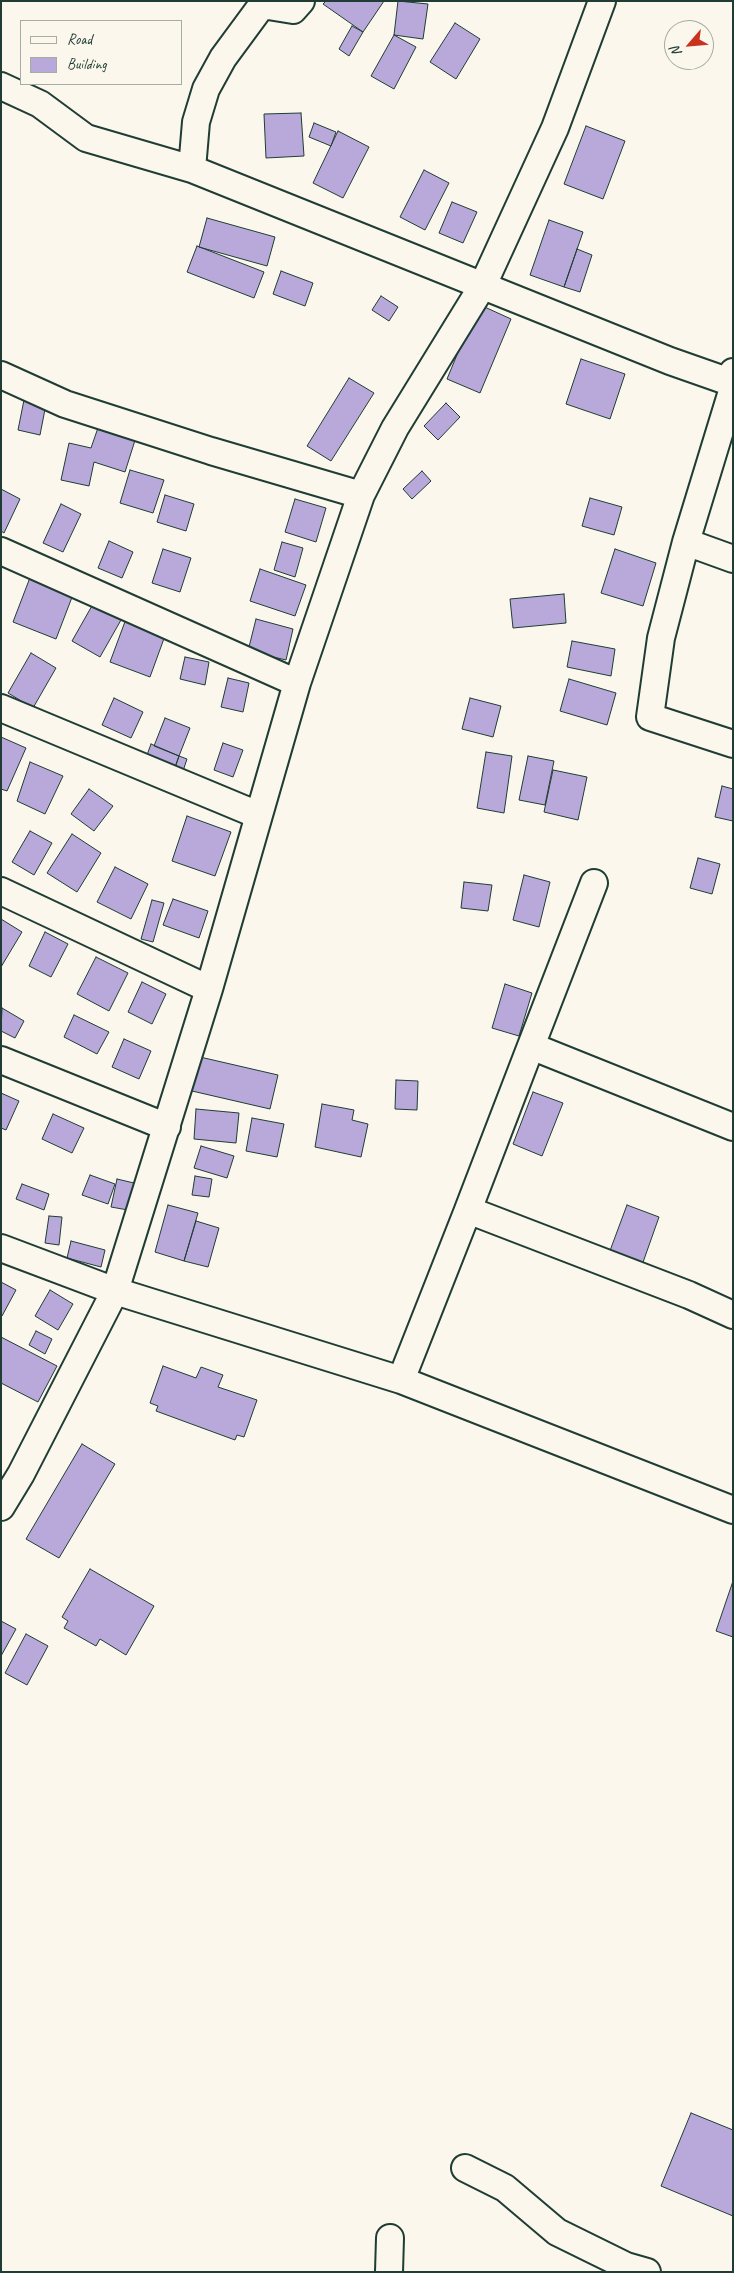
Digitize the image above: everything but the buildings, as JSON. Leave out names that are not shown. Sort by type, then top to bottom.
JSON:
[{"type":"street","points":[[192,169],[196,122],[206,90],[223,58],[258,3],[293,10],[301,1]]},
{"type":"street","points":[[1,1507],[11,1470],[115,1291],[209,988],[297,683],[361,495],[395,428],[483,285],[555,128],[602,1]]},
{"type":"street","points":[[1,86],[40,104],[86,138],[192,169],[670,361],[727,381],[733,372]]},
{"type":"street","points":[[1,375],[65,404],[211,451],[361,495]]},
{"type":"street","points":[[733,388],[686,542],[662,638],[650,717],[733,744]]},
{"type":"street","points":[[686,542],[733,559]]},
{"type":"street","points":[[1,551],[178,632],[297,683]]},
{"type":"street","points":[[1,708],[258,815]]},
{"type":"street","points":[[401,1380],[594,883]]},
{"type":"street","points":[[1,891],[209,988]]},
{"type":"street","points":[[532,1046],[733,1127]]},
{"type":"street","points":[[1,1060],[166,1127]]},
{"type":"street","points":[[468,1210],[689,1295],[733,1315]]},
{"type":"street","points":[[1,1248],[115,1291],[401,1380],[733,1510]]},
{"type":"street","points":[[466,2168],[505,2188],[557,2232],[632,2270]]},
{"type":"street","points":[[389,2272],[390,2238]]}]
